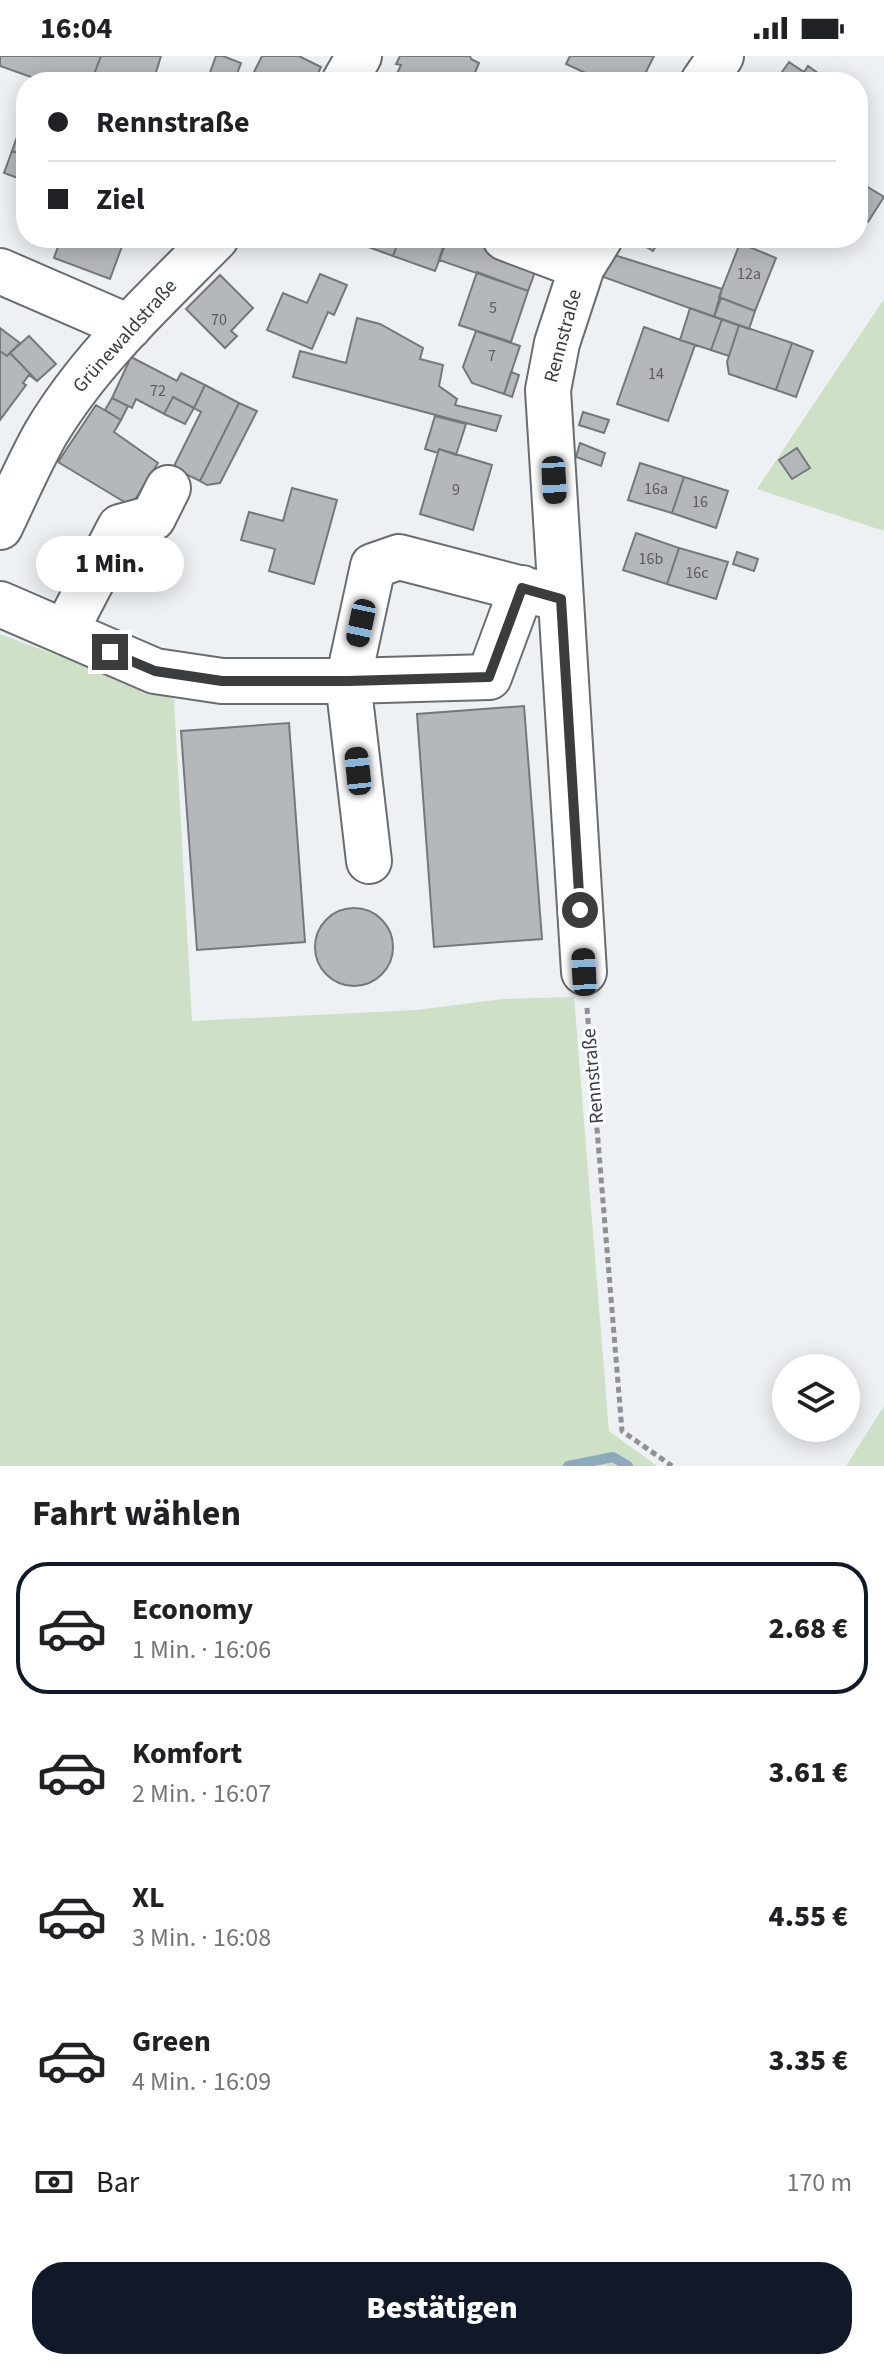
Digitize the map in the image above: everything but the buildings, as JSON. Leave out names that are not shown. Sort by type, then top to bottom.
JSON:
[{"type":"street","name":"Grünewaldstraße","points":[[0,527],[45,434],[69,398],[129,327],[206,248]]},
{"type":"street","points":[[566,248],[591,252]]},
{"type":"street","name":"Rennstraße","points":[[584,972],[541,594],[548,390],[557,343],[591,252]]},
{"type":"street","points":[[0,271],[129,327]]},
{"type":"street","points":[[65,632],[120,527],[153,518],[168,488]]},
{"type":"street","points":[[0,604],[155,671],[222,681],[348,681],[489,677],[541,594],[399,557],[373,566],[348,681],[369,861]]},
{"type":"path","name":"Rennstraße","points":[[584,972],[622,1431],[672,1466]]},
{"type":"green space","points":[[884,299],[884,531],[757,489]]},
{"type":"green space","points":[[0,634],[174,699],[192,1021],[416,1010],[503,999],[574,997],[609,1431],[657,1466],[0,1466]]},
{"type":"green space","points":[[884,1406],[884,1466],[846,1466]]},
{"type":"waterway","points":[[568,1466],[613,1457],[628,1466]]},
{"type":"route","points":[[110,652],[155,671],[222,681],[489,677],[522,588],[561,599],[580,910]]}]
